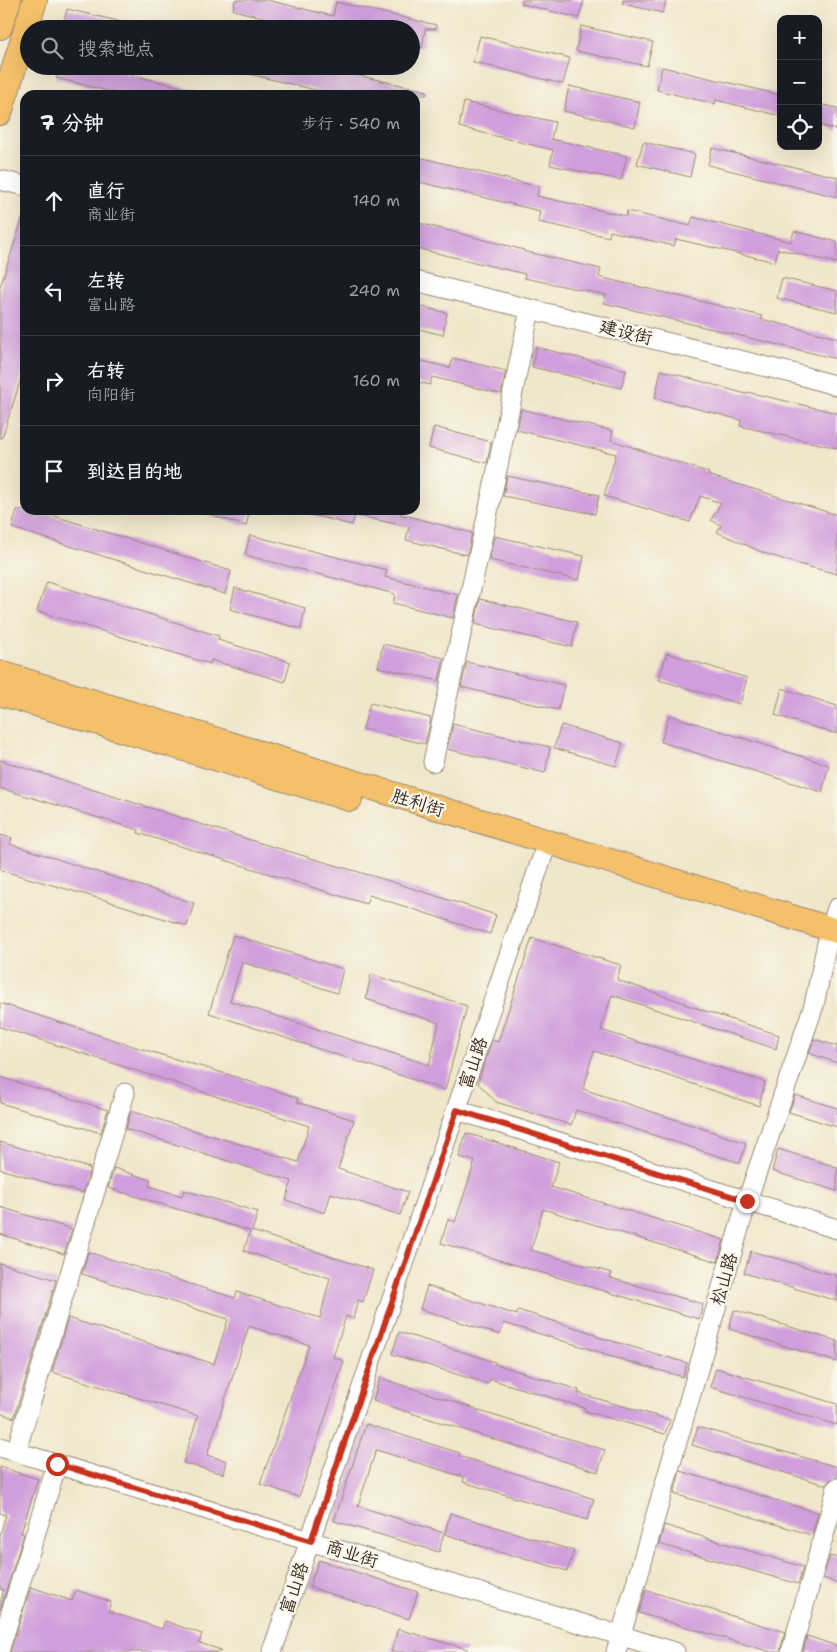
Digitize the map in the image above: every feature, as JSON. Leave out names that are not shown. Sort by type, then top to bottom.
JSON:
[{"type":"main road","points":[[0,27],[8,0]]},
{"type":"main road","points":[[29,20],[35,0]]},
{"type":"main road","points":[[0,113],[20,48]]},
{"type":"main road","name":"胜利街","points":[[0,673],[545,850]]},
{"type":"main road","name":"胜利街","points":[[0,693],[834,932]]},
{"type":"street","points":[[0,180],[20,185]]},
{"type":"street","name":"建设街","points":[[420,282],[786,371],[837,386]]},
{"type":"street","points":[[432,762],[495,480],[530,309]]},
{"type":"street","name":"富山路","points":[[272,1652],[545,850]]},
{"type":"street","name":"松山路","points":[[619,1644],[747,1201],[814,1005],[834,932]]},
{"type":"street","points":[[8,1449],[125,1093]]},
{"type":"street","points":[[457,1110],[837,1229]]},
{"type":"street","name":"商业街","points":[[8,1449],[311,1541],[619,1644],[675,1652]]},
{"type":"street","points":[[0,1648],[57,1464]]},
{"type":"street","points":[[791,1652],[837,1488]]},
{"type":"building","points":[[235,0],[267,0],[333,16],[336,2],[414,20],[275,20],[233,10]]},
{"type":"building","points":[[522,0],[584,0],[579,18],[522,4]]},
{"type":"building","points":[[623,0],[666,0],[663,13],[623,4]]},
{"type":"building","points":[[67,9],[114,20],[64,20]]},
{"type":"building","points":[[420,21],[436,25],[436,29],[425,29],[422,48],[420,48]]},
{"type":"building","points":[[581,26],[653,42],[647,66],[576,51]]},
{"type":"building","points":[[480,36],[570,58],[563,84],[473,62]]},
{"type":"building","points":[[662,67],[777,94],[777,115],[716,100],[715,104],[657,90]]},
{"type":"building","points":[[57,75],[132,75],[194,90],[104,90],[56,78]]},
{"type":"building","points":[[253,75],[356,75],[427,91],[426,95],[420,95],[420,90],[316,90]]},
{"type":"building","points":[[569,86],[640,102],[635,127],[564,111]]},
{"type":"building","points":[[464,102],[555,122],[551,139],[627,156],[621,180],[550,165],[553,150],[459,127]]},
{"type":"building","points":[[822,105],[837,108],[837,130],[822,126]]},
{"type":"building","points":[[643,142],[695,154],[690,177],[637,164]]},
{"type":"building","points":[[712,148],[837,177],[837,197],[708,165]]},
{"type":"building","points":[[420,157],[539,187],[537,196],[626,216],[627,211],[690,226],[693,217],[791,242],[794,231],[837,242],[837,263],[778,249],[775,262],[676,239],[674,246],[610,231],[609,237],[538,222],[540,211],[420,182]]},
{"type":"building","points":[[420,223],[523,251],[601,269],[599,277],[762,316],[761,319],[837,338],[837,359],[604,303],[606,295],[524,278],[525,274],[420,249]]},
{"type":"building","points":[[20,226],[20,382],[2,438],[0,438],[0,287]]},
{"type":"building","points":[[782,278],[837,291],[837,312],[777,298]]},
{"type":"building","points":[[420,306],[447,313],[443,335],[420,329]]},
{"type":"building","points":[[536,347],[626,370],[621,388],[532,367]]},
{"type":"building","points":[[453,358],[506,371],[501,394],[432,377],[430,385],[420,382],[420,360],[450,368]]},
{"type":"building","points":[[661,370],[746,394],[747,392],[837,413],[837,448],[740,426],[741,420],[655,398]]},
{"type":"building","points":[[521,409],[613,431],[611,440],[709,473],[708,475],[837,515],[837,574],[764,553],[717,532],[721,525],[711,520],[721,503],[700,496],[690,522],[604,496],[616,454],[517,430]]},
{"type":"building","points":[[434,427],[491,442],[487,463],[429,448]]},
{"type":"building","points":[[507,476],[599,495],[595,514],[503,496]]},
{"type":"building","points":[[17,510],[20,510],[20,515],[51,515],[231,571],[225,594],[12,528]]},
{"type":"building","points":[[211,515],[249,515],[246,526]]},
{"type":"building","points":[[312,515],[355,515],[352,525]]},
{"type":"building","points":[[355,515],[404,515],[472,533],[467,555],[406,540],[409,527]]},
{"type":"building","points":[[250,535],[387,570],[385,577],[458,595],[453,618],[393,603],[395,594],[245,555]]},
{"type":"building","points":[[494,536],[584,556],[579,580],[489,560]]},
{"type":"building","points":[[47,582],[219,636],[218,640],[290,662],[285,682],[211,660],[210,664],[37,611]]},
{"type":"building","points":[[235,588],[305,608],[301,629],[230,609]]},
{"type":"building","points":[[480,599],[577,622],[572,647],[475,624]]},
{"type":"building","points":[[383,644],[444,658],[439,681],[378,667]]},
{"type":"building","points":[[667,653],[747,678],[740,704],[659,680]]},
{"type":"building","points":[[467,662],[564,685],[558,710],[461,687]]},
{"type":"building","points":[[782,688],[837,706],[837,734],[775,715]]},
{"type":"building","points":[[370,703],[431,718],[425,744],[363,729]]},
{"type":"building","points":[[669,715],[829,765],[822,792],[661,742]]},
{"type":"building","points":[[453,724],[550,747],[545,773],[447,749]]},
{"type":"building","points":[[561,725],[623,743],[616,766],[554,748]]},
{"type":"building","points":[[0,760],[260,843],[496,915],[490,934],[369,895],[366,904],[138,833],[139,830],[0,788]]},
{"type":"building","points":[[0,835],[12,838],[10,844],[194,903],[187,926],[0,870]]},
{"type":"building","points":[[233,935],[343,969],[337,993],[242,962],[230,1001],[429,1065],[439,1023],[366,999],[371,974],[467,1006],[445,1090],[209,1013]]},
{"type":"building","points":[[532,938],[621,965],[617,980],[779,1035],[776,1049],[612,995],[601,1030],[765,1082],[759,1106],[594,1051],[588,1070],[583,1089],[746,1143],[740,1163],[576,1110],[571,1125],[496,1102],[478,1083],[492,1040],[498,1042]]},
{"type":"building","points":[[0,1003],[145,1050],[230,1075],[298,1098],[297,1102],[354,1120],[338,1169],[408,1192],[400,1215],[331,1193],[325,1213],[286,1200],[292,1181],[126,1129],[131,1111],[298,1162],[309,1126],[0,1027]]},
{"type":"building","points":[[814,1039],[837,1046],[837,1063],[809,1053]]},
{"type":"building","points":[[0,1077],[108,1110],[101,1133],[0,1103]]},
{"type":"building","points":[[795,1095],[837,1108],[837,1127],[789,1112]]},
{"type":"building","points":[[466,1133],[559,1162],[551,1187],[724,1240],[718,1262],[543,1209],[531,1250],[612,1273],[610,1278],[703,1304],[699,1319],[441,1243],[448,1219],[455,1222],[475,1161],[459,1157]]},
{"type":"building","points":[[0,1142],[90,1168],[83,1193],[0,1169]]},
{"type":"building","points":[[778,1149],[837,1167],[837,1191],[772,1171]]},
{"type":"building","points":[[114,1168],[151,1180],[149,1186],[182,1196],[184,1190],[258,1212],[252,1231],[373,1270],[363,1302],[358,1300],[353,1319],[346,1316],[333,1357],[344,1361],[299,1497],[260,1484],[309,1345],[249,1326],[207,1455],[227,1461],[224,1474],[183,1463],[198,1416],[52,1372],[68,1318],[214,1364],[228,1319],[82,1274],[88,1252],[235,1298],[237,1292],[320,1318],[330,1278],[244,1251],[250,1231],[108,1188]]},
{"type":"building","points":[[0,1207],[72,1229],[64,1254],[0,1234]]},
{"type":"building","points":[[751,1251],[837,1276],[837,1301],[744,1273]]},
{"type":"building","points":[[0,1263],[56,1280],[14,1418],[0,1413]]},
{"type":"building","points":[[427,1286],[517,1315],[518,1310],[596,1334],[595,1336],[687,1363],[683,1377],[504,1323],[500,1335],[420,1309]]},
{"type":"building","points":[[734,1310],[837,1341],[837,1362],[729,1329]]},
{"type":"building","points":[[399,1332],[579,1390],[578,1393],[670,1420],[665,1434],[585,1411],[585,1408],[490,1379],[488,1384],[392,1354]]},
{"type":"building","points":[[716,1368],[837,1404],[837,1425],[710,1387]]},
{"type":"building","points":[[380,1378],[605,1450],[598,1472],[373,1401]]},
{"type":"building","points":[[366,1424],[460,1453],[459,1456],[594,1499],[587,1520],[463,1482],[464,1477],[376,1450],[358,1506],[444,1533],[439,1552],[334,1521]]},
{"type":"building","points":[[698,1427],[837,1467],[837,1477],[830,1480],[826,1485],[692,1445]]},
{"type":"building","points":[[0,1467],[38,1479],[21,1533],[24,1534],[0,1610],[4,1590],[0,1589],[0,1535],[6,1515],[0,1513]]},
{"type":"building","points":[[680,1471],[818,1513],[812,1535],[674,1494]]},
{"type":"building","points":[[450,1513],[574,1551],[567,1571],[515,1555],[514,1557],[445,1534]]},
{"type":"building","points":[[664,1525],[803,1567],[798,1584],[659,1544]]},
{"type":"building","points":[[830,1556],[837,1558],[837,1583],[823,1578]]},
{"type":"building","points":[[319,1560],[418,1592],[409,1619],[309,1587]]},
{"type":"building","points":[[31,1587],[72,1601],[76,1590],[111,1602],[108,1611],[162,1629],[165,1621],[202,1634],[199,1643],[221,1650],[220,1652],[10,1652]]},
{"type":"building","points":[[646,1590],[785,1632],[780,1652],[771,1652],[639,1613]]},
{"type":"building","points":[[398,1629],[467,1649],[466,1652],[391,1652]]},
{"type":"building","points":[[807,1636],[837,1646],[837,1652],[803,1652]]},
{"type":"route","points":[[57,1464],[311,1541],[457,1110],[747,1201]]}]
